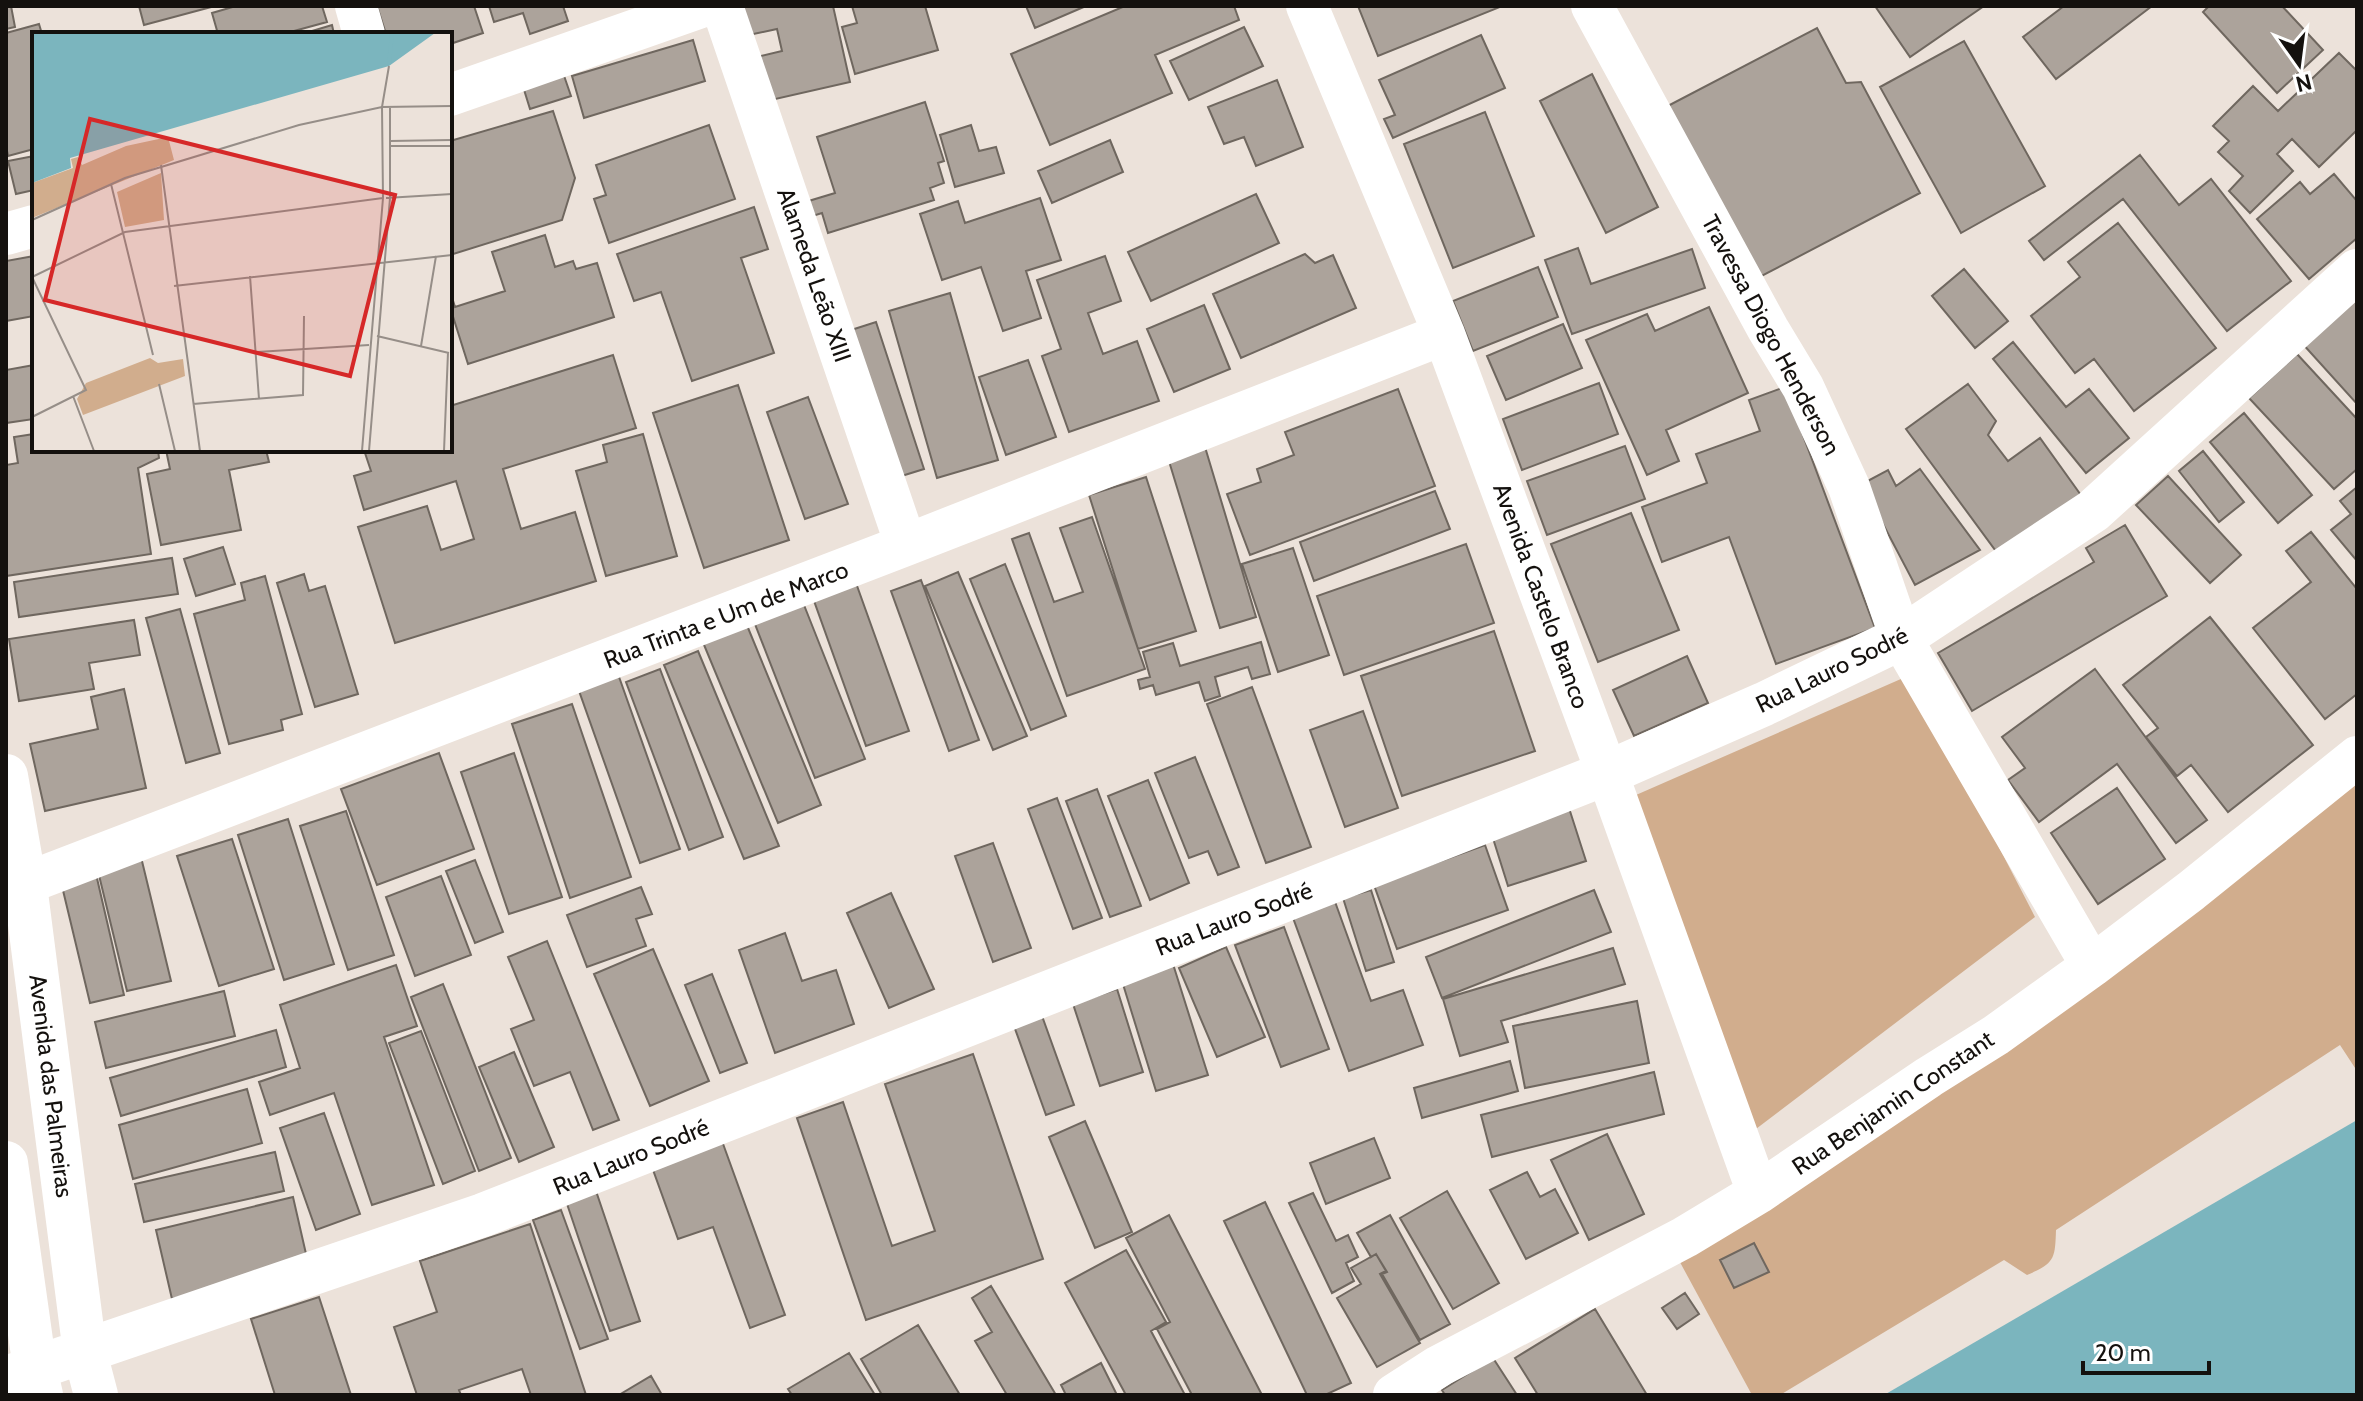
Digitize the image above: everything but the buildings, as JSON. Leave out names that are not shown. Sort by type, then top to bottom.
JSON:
[{"type":"street","points":[[356,6],[363,32]]},
{"type":"street","points":[[452,94],[704,6]]},
{"type":"street","name":"Alameda Leão XIII","points":[[722,6],[906,545]]},
{"type":"street","name":"Avenida Castelo Branco","points":[[1307,6],[1444,334],[1758,1193]]},
{"type":"street","name":"Travessa Diogo Henderson","points":[[1592,6],[1768,329],[1803,387],[1849,487],[1901,638],[2092,966]]},
{"type":"street","points":[[6,234],[32,227]]},
{"type":"street","name":"Rua Lauro Sodré","points":[[27,1381],[85,1353],[483,1215],[1607,773],[1764,704],[1901,638],[2093,511],[2357,271]]},
{"type":"street","name":"Rua Trinta e Um de Marco","points":[[15,888],[1444,334]]},
{"type":"street","name":"Rua Benjamin Constant","points":[[1394,1395],[1439,1366],[1685,1237],[1758,1193],[1996,1035],[2092,966],[2191,891],[2357,757]]},
{"type":"street","name":"Avenida das Palmeiras","points":[[6,776],[15,888],[85,1353],[96,1395]]},
{"type":"street","points":[[6,1163],[27,1381]]},
{"type":"shaded area","points":[[1910,675],[2035,917],[1748,1135],[1636,795]]},
{"type":"shaded area","points":[[2357,775],[2357,1071],[2340,1045],[2056,1230],[2054,1254],[2043,1267],[2027,1275],[2004,1260],[1780,1395],[1752,1395],[1675,1253]]},
{"type":"water","points":[[2357,1120],[2357,1395],[1884,1395]]}]
